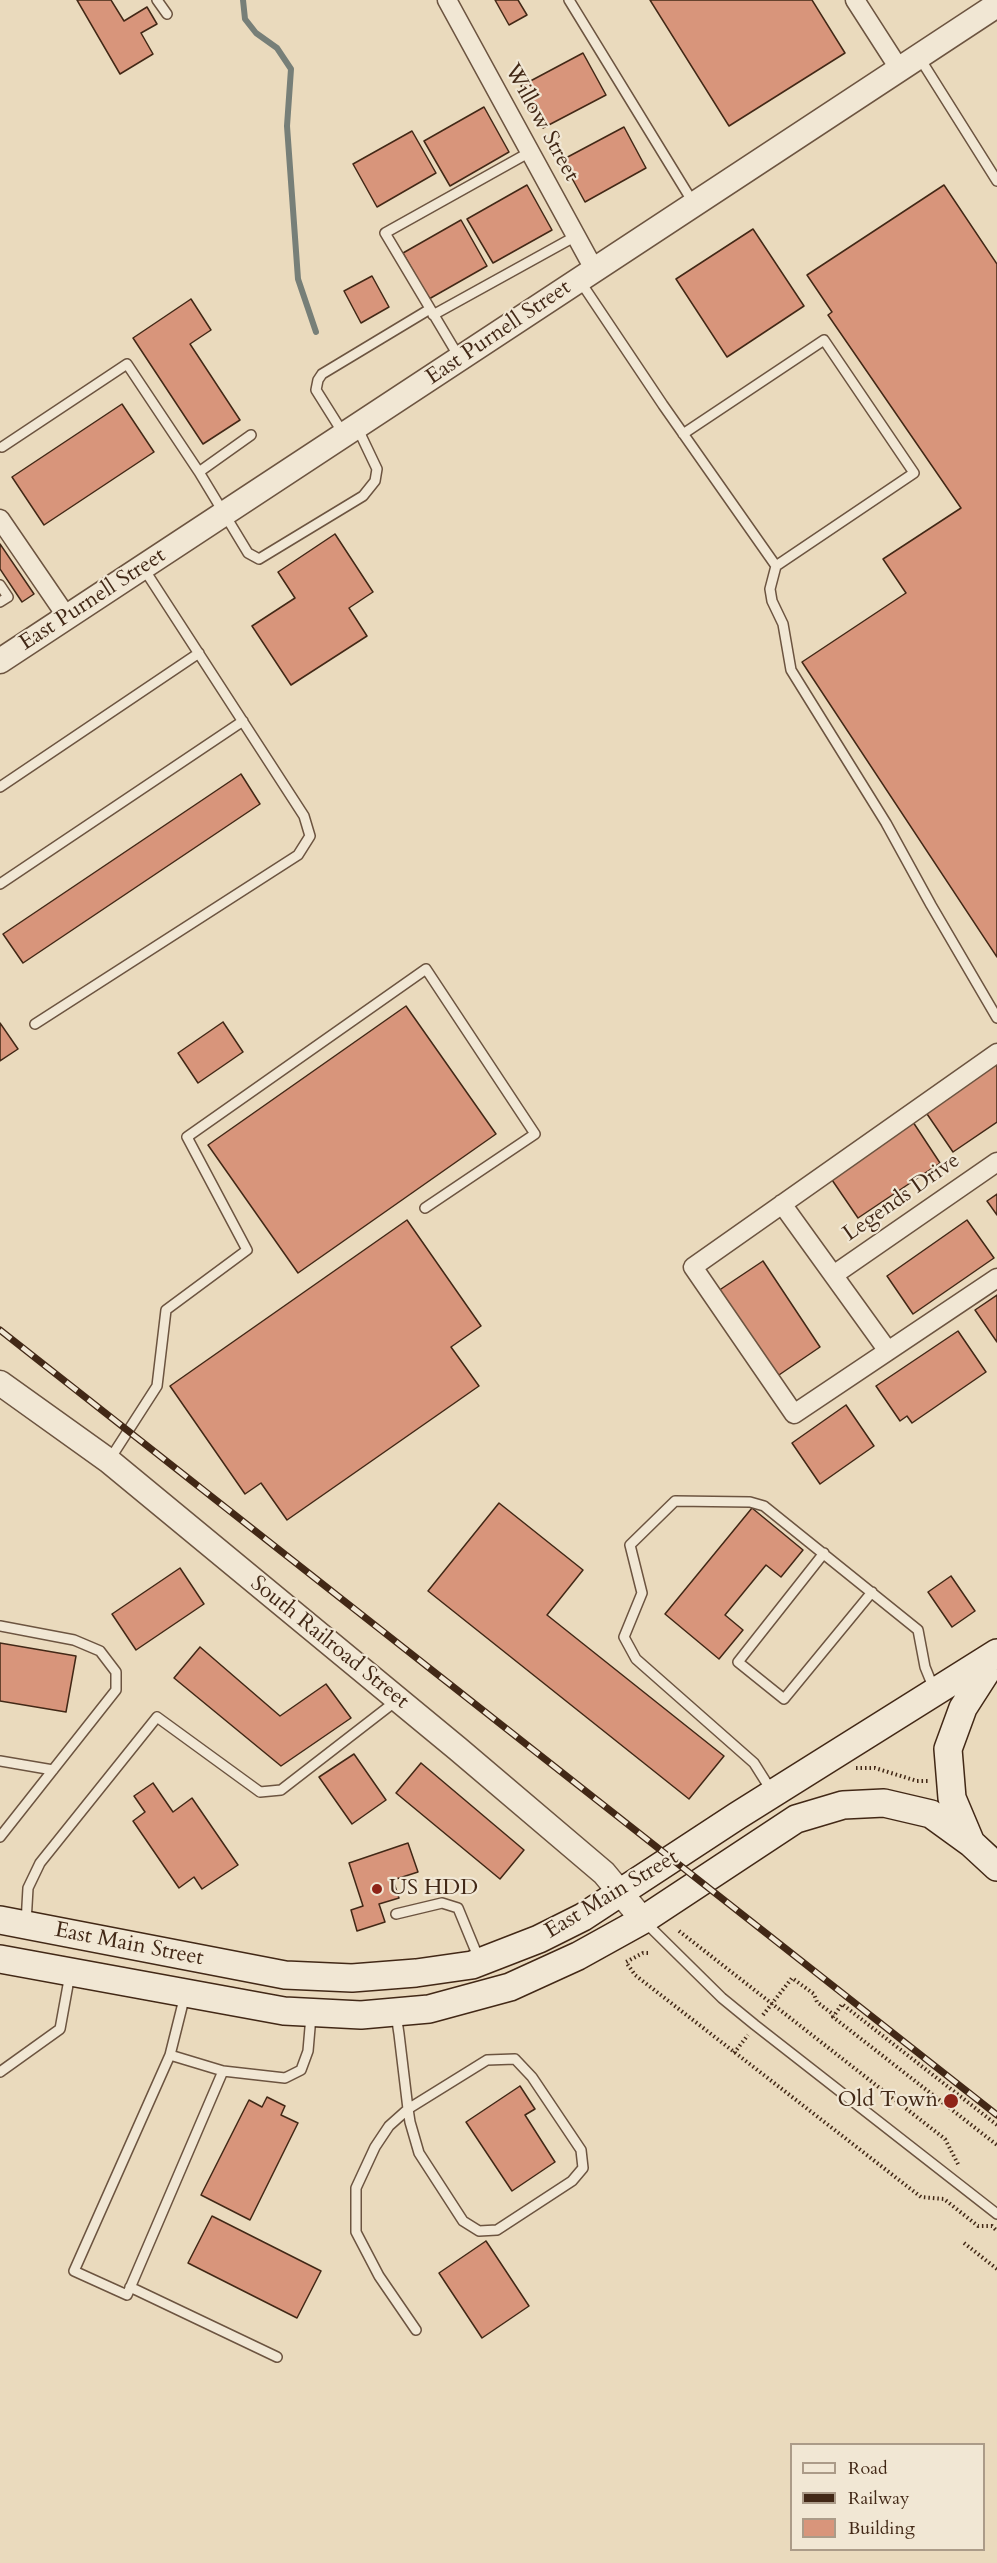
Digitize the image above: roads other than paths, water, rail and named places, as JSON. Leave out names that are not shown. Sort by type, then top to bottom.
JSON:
[{"type":"main road","name":"East Main Street","points":[[0,1920],[285,1975],[352,1978],[416,1973],[472,1965],[539,1939],[583,1917],[773,1793],[997,1654]]},
{"type":"main road","points":[[971,1843],[952,1798],[948,1749],[963,1708],[997,1654]]},
{"type":"main road","name":"East Main Street","points":[[0,1959],[284,2011],[361,2015],[429,2009],[510,1987],[578,1956],[643,1920],[796,1818],[843,1805],[884,1803],[931,1814],[971,1843],[997,1867]]},
{"type":"main road","points":[[75,1973],[88,1937]]},
{"type":"street","name":"Willow Street","points":[[447,0],[576,236],[586,274]]},
{"type":"street","points":[[855,0],[910,63]]},
{"type":"street","name":"East Purnell Street","points":[[0,661],[997,4]]},
{"type":"street","points":[[0,519],[67,616]]},
{"type":"street","points":[[997,1053],[693,1267],[794,1414],[997,1278]]},
{"type":"street","name":"Legends Drive","points":[[835,1274],[997,1162]]},
{"type":"street","points":[[782,1204],[835,1274],[888,1351]]},
{"type":"street","name":"South Railroad Street","points":[[0,1383],[109,1461],[398,1700],[604,1873],[643,1920]]},
{"type":"lane","points":[[157,0],[167,14]]},
{"type":"lane","points":[[569,0],[694,204]]},
{"type":"lane","points":[[910,63],[997,181]]},
{"type":"lane","points":[[460,359],[385,233],[530,152]]},
{"type":"lane","points":[[2,447],[127,364],[199,472],[248,553],[259,559],[363,496],[375,481],[376,469],[351,431],[316,390],[322,374],[432,312],[576,236]]},
{"type":"lane","points":[[586,274],[683,434],[776,566]]},
{"type":"lane","points":[[683,434],[824,340],[914,473],[776,566],[770,588],[772,601],[783,624],[791,670],[886,823],[997,1018]]},
{"type":"lane","points":[[199,472],[250,435]]},
{"type":"lane","points":[[34,1024],[298,855],[310,836],[304,816],[143,567]]},
{"type":"lane","points":[[0,585],[8,597],[0,602]]},
{"type":"lane","points":[[0,787],[199,653]]},
{"type":"lane","points":[[0,884],[243,721]]},
{"type":"lane","points":[[109,1461],[157,1386],[166,1310],[247,1250],[187,1137],[426,969],[535,1134],[425,1208]]},
{"type":"lane","points":[[773,1793],[754,1763],[636,1659],[624,1637],[642,1593],[630,1545],[675,1501],[750,1502],[764,1506],[918,1630],[925,1667],[935,1692]]},
{"type":"lane","points":[[824,1553],[738,1662],[784,1699],[872,1592]]},
{"type":"lane","points":[[0,1626],[74,1640],[100,1651],[116,1672],[116,1690],[0,1837]]},
{"type":"lane","points":[[26,1925],[28,1888],[40,1863],[157,1717],[260,1792],[281,1790],[398,1700]]},
{"type":"lane","points":[[0,1761],[53,1770]]},
{"type":"lane","points":[[396,1914],[442,1903],[458,1908],[480,1962]]},
{"type":"lane","points":[[643,1920],[722,1998],[997,2214]]},
{"type":"lane","points":[[0,2072],[60,2029],[75,1973]]},
{"type":"lane","points":[[186,1993],[170,2055],[74,2271],[127,2295],[223,2071]]},
{"type":"lane","points":[[396,2012],[408,2109],[419,2152],[464,2221],[479,2231],[497,2230],[572,2181],[583,2168],[580,2150],[532,2077],[515,2060],[487,2060],[408,2109],[389,2126],[375,2147],[356,2188],[356,2232],[379,2276],[416,2330]]},
{"type":"lane","points":[[170,2055],[223,2071],[285,2078],[301,2070],[308,2051],[312,2013]]},
{"type":"lane","points":[[130,2287],[277,2356]]},
{"type":"waterway","points":[[243,0],[245,19],[256,33],[277,48],[291,69],[287,126],[298,279],[316,332]]},
{"type":"railway","points":[[0,1330],[997,2115]]},
{"type":"place","name":"US HDD","points":[[377,1889]]},
{"type":"place","name":"Old Town","points":[[951,2101]]}]
